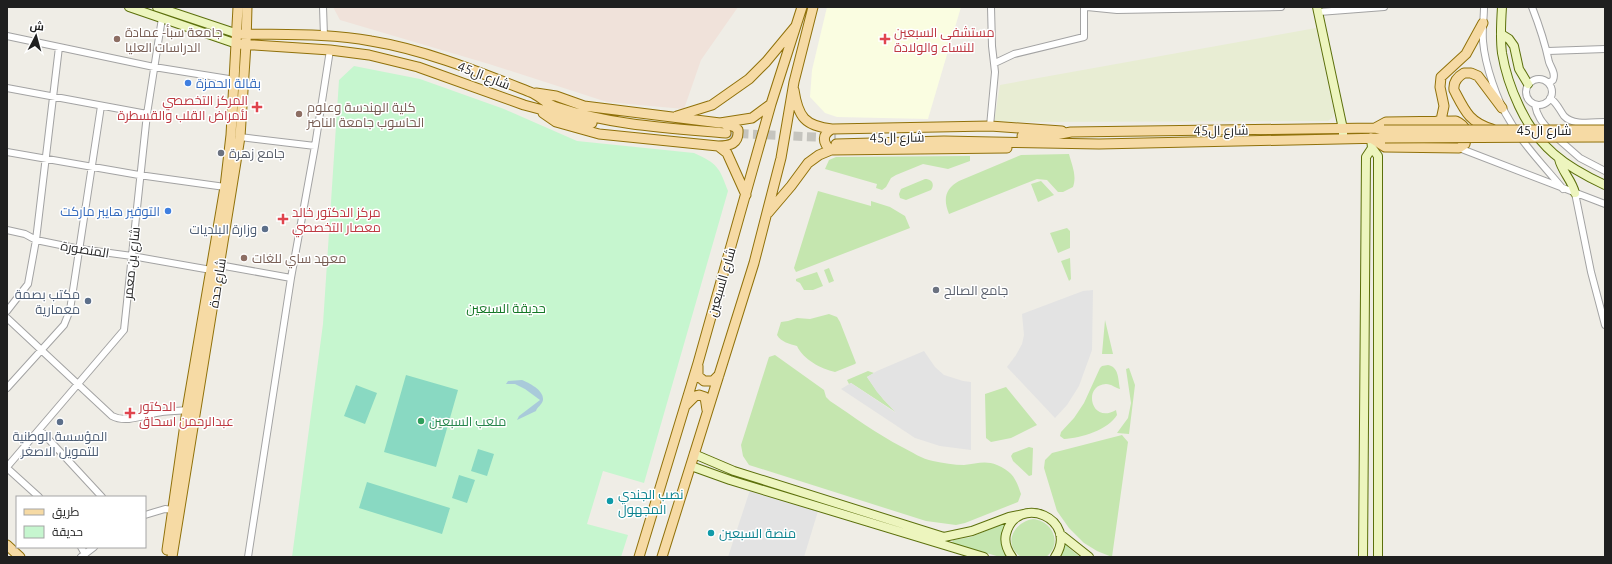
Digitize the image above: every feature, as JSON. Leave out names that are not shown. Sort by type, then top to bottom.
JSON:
[{"type":"main road","name":"شارع حدة","points":[[166,557],[187,410],[240,137],[242,34],[238,7]]},
{"type":"main road","name":"شارع حدة","points":[[242,34],[247,7]]},
{"type":"main road","name":"شارع السبعين","points":[[638,557],[698,363],[771,104],[802,7]]},
{"type":"main road","name":"شارع السبعين","points":[[662,557],[754,263],[781,158],[794,82],[814,7]]},
{"type":"main road","points":[[1437,121],[1441,120],[1444,106],[1439,83],[1441,77],[1466,54],[1482,22]]},
{"type":"main road","points":[[670,117],[712,105],[748,79],[766,62],[798,23]]},
{"type":"main road","name":"شارع ال45","points":[[242,34],[324,36],[371,40],[422,53],[532,92],[553,106],[583,115],[615,121],[726,136],[611,126],[581,121],[537,109],[418,66],[369,55],[330,50],[242,44]]},
{"type":"main road","name":"شارع حدة","points":[[172,557],[215,267],[231,135],[235,80],[242,44]]},
{"type":"main road","points":[[418,66],[422,53]]},
{"type":"main road","points":[[1497,130],[1478,124],[1469,116],[1454,90],[1456,80],[1464,73],[1475,74],[1481,79],[1502,108]]},
{"type":"main road","points":[[794,82],[796,101],[799,112],[804,119],[811,125],[832,129],[990,126],[1050,129],[1071,132]]},
{"type":"main road","points":[[532,92],[556,96],[584,106],[720,122],[735,127],[738,130],[739,136],[733,144],[718,146],[599,134],[556,122],[537,109]]},
{"type":"main road","points":[[720,122],[752,118],[771,104]]},
{"type":"main road","points":[[1371,138],[1385,147],[1460,148],[1465,144],[1467,136],[1466,128],[1456,121],[1386,122],[1381,132]]},
{"type":"main road","points":[[832,129],[824,136],[824,142],[827,147],[835,144]]},
{"type":"main road","name":"شارع ال45","points":[[835,144],[1050,136],[1071,132],[1343,129],[1381,132],[1605,137]]},
{"type":"main road","name":"شارع ال45","points":[[835,144],[1042,148],[1064,144],[1371,138],[1381,132],[1605,130]]},
{"type":"main road","points":[[766,215],[791,186],[808,163],[835,144]]},
{"type":"main road","points":[[718,146],[727,153],[746,195]]},
{"type":"main road","points":[[698,363],[698,376],[704,382],[713,381],[719,374]]},
{"type":"main road","points":[[685,406],[695,396],[702,396],[706,401],[707,414]]},
{"type":"main road","points":[[7,545],[20,557]]},
{"type":"street","points":[[129,7],[242,44]]},
{"type":"street","points":[[157,7],[173,10],[242,34]]},
{"type":"street","points":[[323,7],[324,36]]},
{"type":"street","points":[[990,126],[995,63],[992,46],[991,7]]},
{"type":"street","points":[[995,63],[1014,54],[1084,37],[1086,7],[1117,9],[1281,7]]},
{"type":"street","points":[[1343,139],[1343,129],[1318,10],[1384,7]]},
{"type":"street","points":[[1484,7],[1482,22],[1485,54],[1490,74],[1502,108],[1517,132],[1563,189]]},
{"type":"street","points":[[1502,7],[1501,34],[1504,63],[1515,99],[1532,132],[1540,142],[1559,159],[1605,184]]},
{"type":"street","points":[[1532,7],[1548,51],[1554,77],[1549,83]]},
{"type":"street","name":"شارع بن معمر","points":[[7,468],[124,330],[139,174],[162,18]]},
{"type":"street","points":[[1501,34],[1510,39],[1514,46],[1520,73],[1528,84]]},
{"type":"street","points":[[7,36],[154,67],[235,80]]},
{"type":"street","points":[[7,311],[28,284],[36,240],[59,47]]},
{"type":"street","points":[[1548,51],[1605,49]]},
{"type":"street","points":[[248,557],[291,278],[315,146],[330,50]]},
{"type":"street","points":[[1535,105],[1542,104],[1550,98],[1552,91],[1549,83],[1538,78],[1534,79],[1528,84],[1525,91],[1527,98],[1535,105],[1537,114],[1542,122],[1560,141],[1580,158],[1605,171]]},
{"type":"street","points":[[7,89],[147,114]]},
{"type":"street","points":[[1550,98],[1558,105],[1564,116],[1572,121],[1605,122]]},
{"type":"street","points":[[7,388],[64,325],[70,310],[101,106]]},
{"type":"street","points":[[240,137],[315,146]]},
{"type":"street","points":[[1371,138],[1372,148],[1378,156],[1378,557]]},
{"type":"street","points":[[1363,557],[1366,157],[1372,148]]},
{"type":"street","points":[[1460,148],[1605,204]]},
{"type":"street","points":[[7,152],[225,188]]},
{"type":"street","points":[[1559,159],[1563,170],[1572,183],[1575,193],[1591,272],[1605,325]]},
{"type":"street","name":"المنصورة","points":[[7,230],[25,234],[36,240],[80,249],[291,278]]},
{"type":"street","points":[[7,318],[42,349],[112,416],[118,419],[126,419],[162,412],[187,410]]},
{"type":"street","points":[[40,430],[101,496]]},
{"type":"street","points":[[694,454],[734,471],[901,528]]},
{"type":"street","points":[[691,466],[730,480],[943,541],[984,557]]},
{"type":"street","points":[[7,468],[38,496]]},
{"type":"street","points":[[146,515],[166,509],[173,510]]},
{"type":"street","points":[[943,541],[1009,517],[1033,512],[1046,516],[1057,526],[1061,543],[1059,551],[1055,557]]},
{"type":"street","points":[[1012,557],[1006,545],[1008,529],[1012,522],[1024,514]]},
{"type":"street","points":[[1060,534],[1089,557]]},
{"type":"street","points":[[83,555],[93,548]]},
{"type":"shaded area","points":[[333,7],[738,7],[701,60],[684,109],[607,102],[489,64],[340,20]]},
{"type":"shaded area","name":"مستشفى السبعين للنساء والولادة","points":[[827,7],[961,7],[928,119],[837,117],[825,113],[810,97],[812,70]]},
{"type":"shaded area","points":[[1316,28],[1334,112],[1333,117],[1328,121],[994,122],[1000,85]]},
{"type":"shaded area","points":[[1093,290],[1092,350],[1079,386],[1067,405],[1055,418],[1007,367],[1022,344],[1024,335],[1022,314],[1083,291]]},
{"type":"shaded area","points":[[924,351],[935,367],[944,375],[971,382],[971,450],[940,446],[915,438],[841,389],[851,383],[896,413],[877,392],[867,377],[877,371]]},
{"type":"shaded area","points":[[750,490],[818,511],[804,557],[728,557]]},
{"type":"green space","name":"حديقة السبعين","points":[[354,66],[420,79],[504,109],[577,141],[694,153],[708,160],[720,171],[728,191],[644,483],[603,471],[587,524],[628,535],[621,557],[292,557],[323,324],[339,80]]},
{"type":"green space","points":[[1069,154],[1074,170],[1074,183],[1073,187],[1063,192],[1058,192],[1047,180],[1037,179],[949,214],[946,204],[946,195],[951,187],[959,181],[1021,155]]},
{"type":"green space","points":[[970,156],[970,161],[948,169],[923,164],[891,178],[886,187],[882,190],[876,188],[877,184],[825,169],[829,160],[836,157]]},
{"type":"green space","points":[[925,179],[932,182],[933,186],[931,190],[906,200],[900,198],[899,194],[901,189]]},
{"type":"green space","points":[[1041,181],[1054,195],[1038,202],[1031,184]]},
{"type":"green space","points":[[818,191],[871,206],[871,201],[890,207],[905,216],[910,228],[796,272],[794,268]]},
{"type":"green space","points":[[1067,228],[1070,231],[1070,248],[1058,253],[1050,233]]},
{"type":"green space","points":[[1070,258],[1071,279],[1069,281],[1061,261]]},
{"type":"green space","points":[[829,268],[834,281],[829,283],[824,270]]},
{"type":"green space","points":[[817,272],[823,286],[813,290],[804,290],[800,283],[796,281],[796,279]]},
{"type":"green space","points":[[829,314],[837,317],[840,322],[856,363],[835,372],[813,363],[800,351],[797,346],[783,341],[777,335],[781,322],[797,318],[810,319]]},
{"type":"green space","points":[[1105,320],[1113,354],[1102,354]]},
{"type":"green space","points":[[775,355],[824,390],[826,397],[830,401],[884,437],[917,455],[929,460],[948,464],[964,465],[988,463],[997,465],[1007,470],[1013,476],[1021,494],[1018,502],[965,523],[956,525],[926,521],[749,465],[743,456],[741,445],[769,357]]},
{"type":"green space","points":[[1108,365],[1112,366],[1116,371],[1120,389],[1108,384],[1099,386],[1094,391],[1092,397],[1093,403],[1096,409],[1101,412],[1107,413],[1116,410],[1117,415],[1101,429],[1086,435],[1064,439],[1060,436],[1061,432],[1074,418],[1084,403],[1100,368]]},
{"type":"green space","points":[[1129,368],[1135,385],[1129,434],[1117,433],[1128,418],[1131,403],[1126,369]]},
{"type":"green space","points":[[868,371],[874,373],[867,377],[883,399],[897,413],[851,383],[849,384],[847,380]]},
{"type":"green space","name":"ملعب السبعين","points":[[406,375],[458,390],[436,467],[384,452]]},
{"type":"green space","points":[[356,385],[377,393],[365,424],[344,416]]},
{"type":"green space","points":[[1006,387],[1037,425],[1011,438],[991,442],[986,438],[985,394]]},
{"type":"green space","points":[[1122,435],[1128,442],[1112,557],[1097,551],[1084,543],[1069,528],[1057,511],[1044,468],[1045,460],[1052,453]]},
{"type":"green space","points":[[1029,447],[1033,448],[1032,475],[1029,476],[1013,461],[1011,456],[1013,453]]},
{"type":"green space","points":[[478,449],[494,454],[487,476],[471,471]]},
{"type":"green space","points":[[459,475],[475,480],[467,503],[452,498]]},
{"type":"green space","points":[[367,482],[450,508],[442,534],[359,508]]},
{"type":"green space","points":[[1033,519],[1046,524],[1053,534],[1055,540],[1054,546],[1046,557],[1021,557],[1015,552],[1012,546],[1011,540],[1016,529],[1020,524]]},
{"type":"green space","points":[[1008,522],[1005,526],[1003,534],[1004,548],[1007,557],[1000,557],[952,543],[953,540],[971,537]]},
{"type":"green space","points":[[1064,541],[1069,548],[1080,557],[1058,557]]},
{"type":"water","points":[[522,380],[539,390],[543,396],[543,400],[536,411],[517,420],[519,416],[540,400],[515,384],[506,384],[508,381]]},
{"type":"tunnel","points":[[726,133],[836,138]]},
{"type":"place","name":"جامعة سبأ- عمادة الدراسات العليا","points":[[117,39]]},
{"type":"place","name":"مستشفى السبعين للنساء والولادة","points":[[885,39]]},
{"type":"place","name":"بقالة الحمزة","points":[[188,83]]},
{"type":"place","name":"المركز التخصصي لأمراض القلب والقسطرة","points":[[257,107]]},
{"type":"place","name":"كلية الهندسة وعلوم الحاسوب جامعة الناصر","points":[[299,114]]},
{"type":"place","name":"جامع زهرة","points":[[221,153]]},
{"type":"place","name":"التوفير هايبر ماركت","points":[[168,211]]},
{"type":"place","name":"مركز الدكتور خالد معصار التخصصي","points":[[283,219]]},
{"type":"place","name":"وزارة البلديات","points":[[265,229]]},
{"type":"place","name":"معهد ساي للغات","points":[[244,258]]},
{"type":"place","name":"جامع الصالح","points":[[936,290]]},
{"type":"place","name":"مكتب بصمة معمارية","points":[[88,301]]},
{"type":"place","name":"الدكتور عبدالرحمن اسحاق","points":[[130,413]]},
{"type":"place","name":"ملعب السبعين","points":[[421,421]]},
{"type":"place","name":"المؤسسة الوطنية للتمويل الاصغر","points":[[60,422]]},
{"type":"place","name":"نصب الجندي المجهول","points":[[610,501]]},
{"type":"place","name":"منصة السبعين","points":[[711,533]]}]
